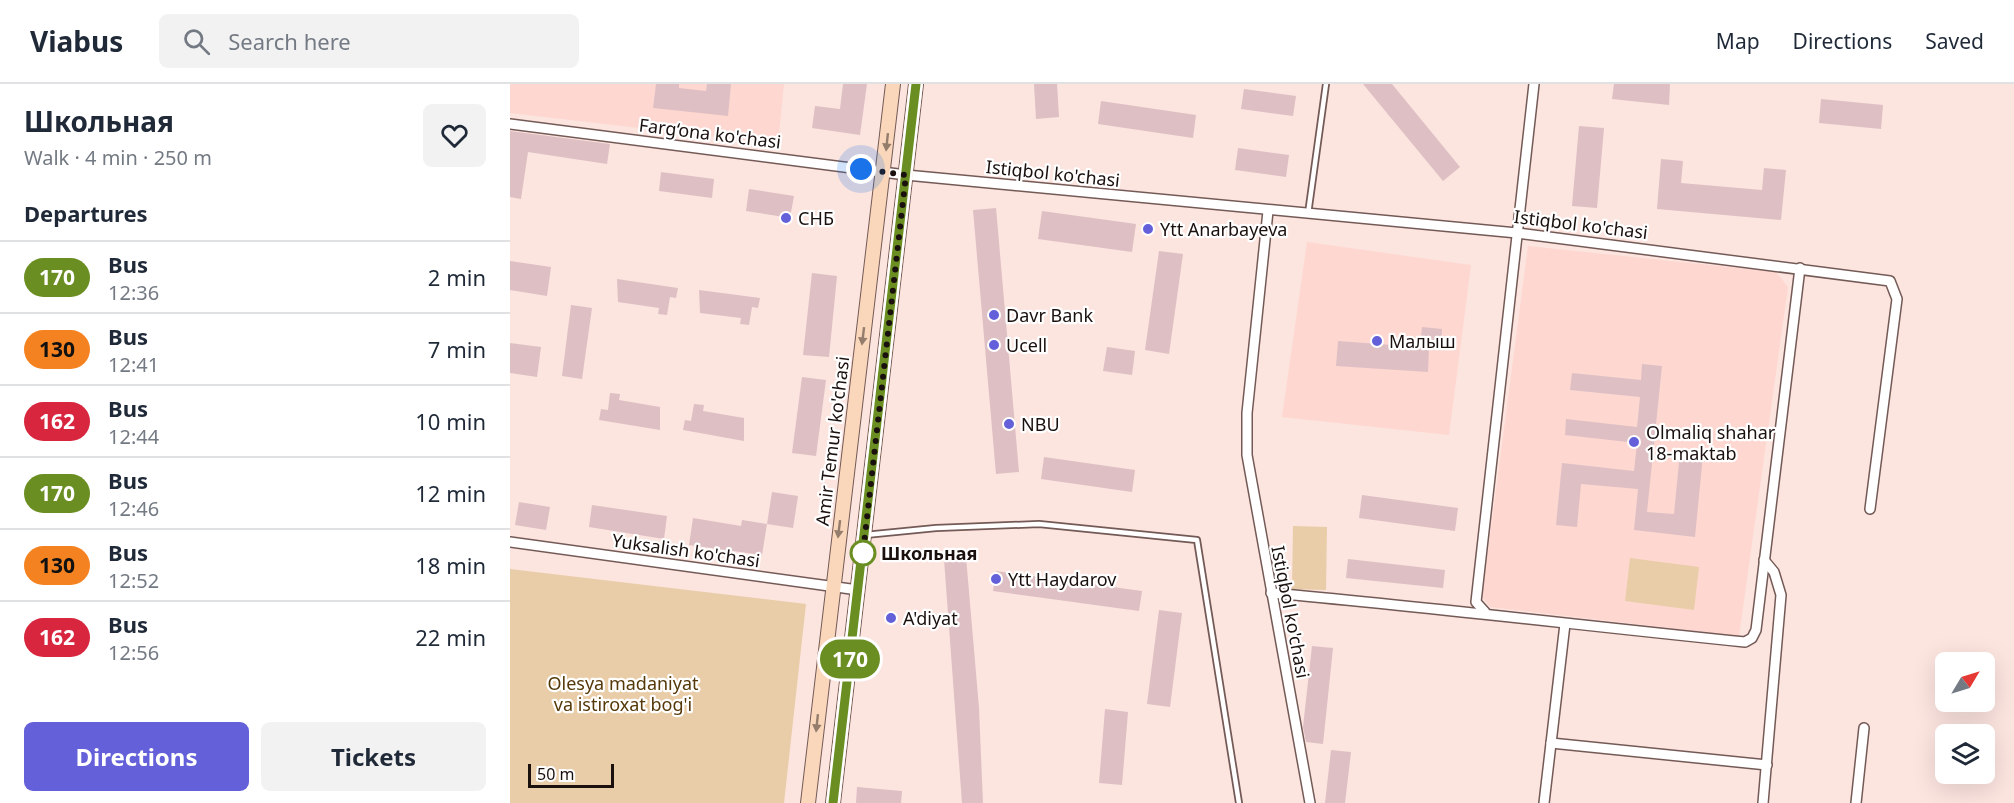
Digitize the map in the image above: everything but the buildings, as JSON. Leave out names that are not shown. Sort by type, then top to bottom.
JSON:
[{"type":"main road","name":"Amir Temur ko'chasi","points":[[808,803],[893,84]]},
{"type":"main road","points":[[833,803],[916,84]]},
{"type":"street","points":[[1485,612],[1476,602],[1534,84]]},
{"type":"street","name":"Farg‘ona ko'chasi","points":[[510,124],[906,175]]},
{"type":"street","name":"Istiqbol ko'chasi","points":[[906,175],[1517,233],[1890,281],[1897,299],[1870,509]]},
{"type":"street","name":"Istiqbol ko'chasi","points":[[1268,211],[1246,413],[1247,455],[1311,803]]},
{"type":"street","points":[[1271,593],[1485,612],[1565,624],[1745,642],[1752,638],[1756,630],[1800,268]]},
{"type":"street","name":"Yuksalish ko'chasi","points":[[510,542],[858,590]]},
{"type":"street","points":[[1763,803],[1781,595],[1774,572],[1764,560]]},
{"type":"street","points":[[1544,803],[1565,624]]},
{"type":"street","points":[[1856,803],[1864,728]]},
{"type":"street","points":[[1551,743],[1767,765]]},
{"type":"lane","points":[[1308,214],[1326,84]]},
{"type":"lane","points":[[865,535],[936,528],[1039,524],[1197,540],[1239,803]]},
{"type":"shaded area","points":[[510,84],[784,84],[778,144],[510,113]]},
{"type":"shaded area","name":"Малыш","points":[[1307,242],[1471,265],[1449,435],[1282,417]]},
{"type":"shaded area","name":"Olmaliq shahar 18-maktab","points":[[1528,246],[1776,272],[1788,287],[1739,636],[1490,607],[1482,597]]},
{"type":"green space","points":[[1293,526],[1327,527],[1326,590],[1292,589]]},
{"type":"green space","points":[[1630,558],[1699,567],[1694,610],[1625,601]]},
{"type":"green space","name":"Olesya madaniyat va istiroxat bog'i","points":[[510,569],[806,604],[784,803],[510,803]]},
{"type":"bus line","name":"170","points":[[833,803],[916,84]]},
{"type":"place","name":"СНБ","points":[[786,218]]},
{"type":"place","name":"Ytt Anarbayeva","points":[[1148,229]]},
{"type":"place","name":"Davr Bank","points":[[994,315]]},
{"type":"place","name":"Малыш","points":[[1377,341]]},
{"type":"place","name":"Ucell","points":[[994,345]]},
{"type":"place","name":"NBU","points":[[1009,424]]},
{"type":"place","name":"Olmaliq shahar 18-maktab","points":[[1634,442]]},
{"type":"place","name":"Школьная","points":[[863,553]]},
{"type":"place","name":"Ytt Haydarov","points":[[996,579]]},
{"type":"place","name":"A'diyat","points":[[891,618]]},
{"type":"route","points":[[861,169],[906,175],[863,553]]}]
